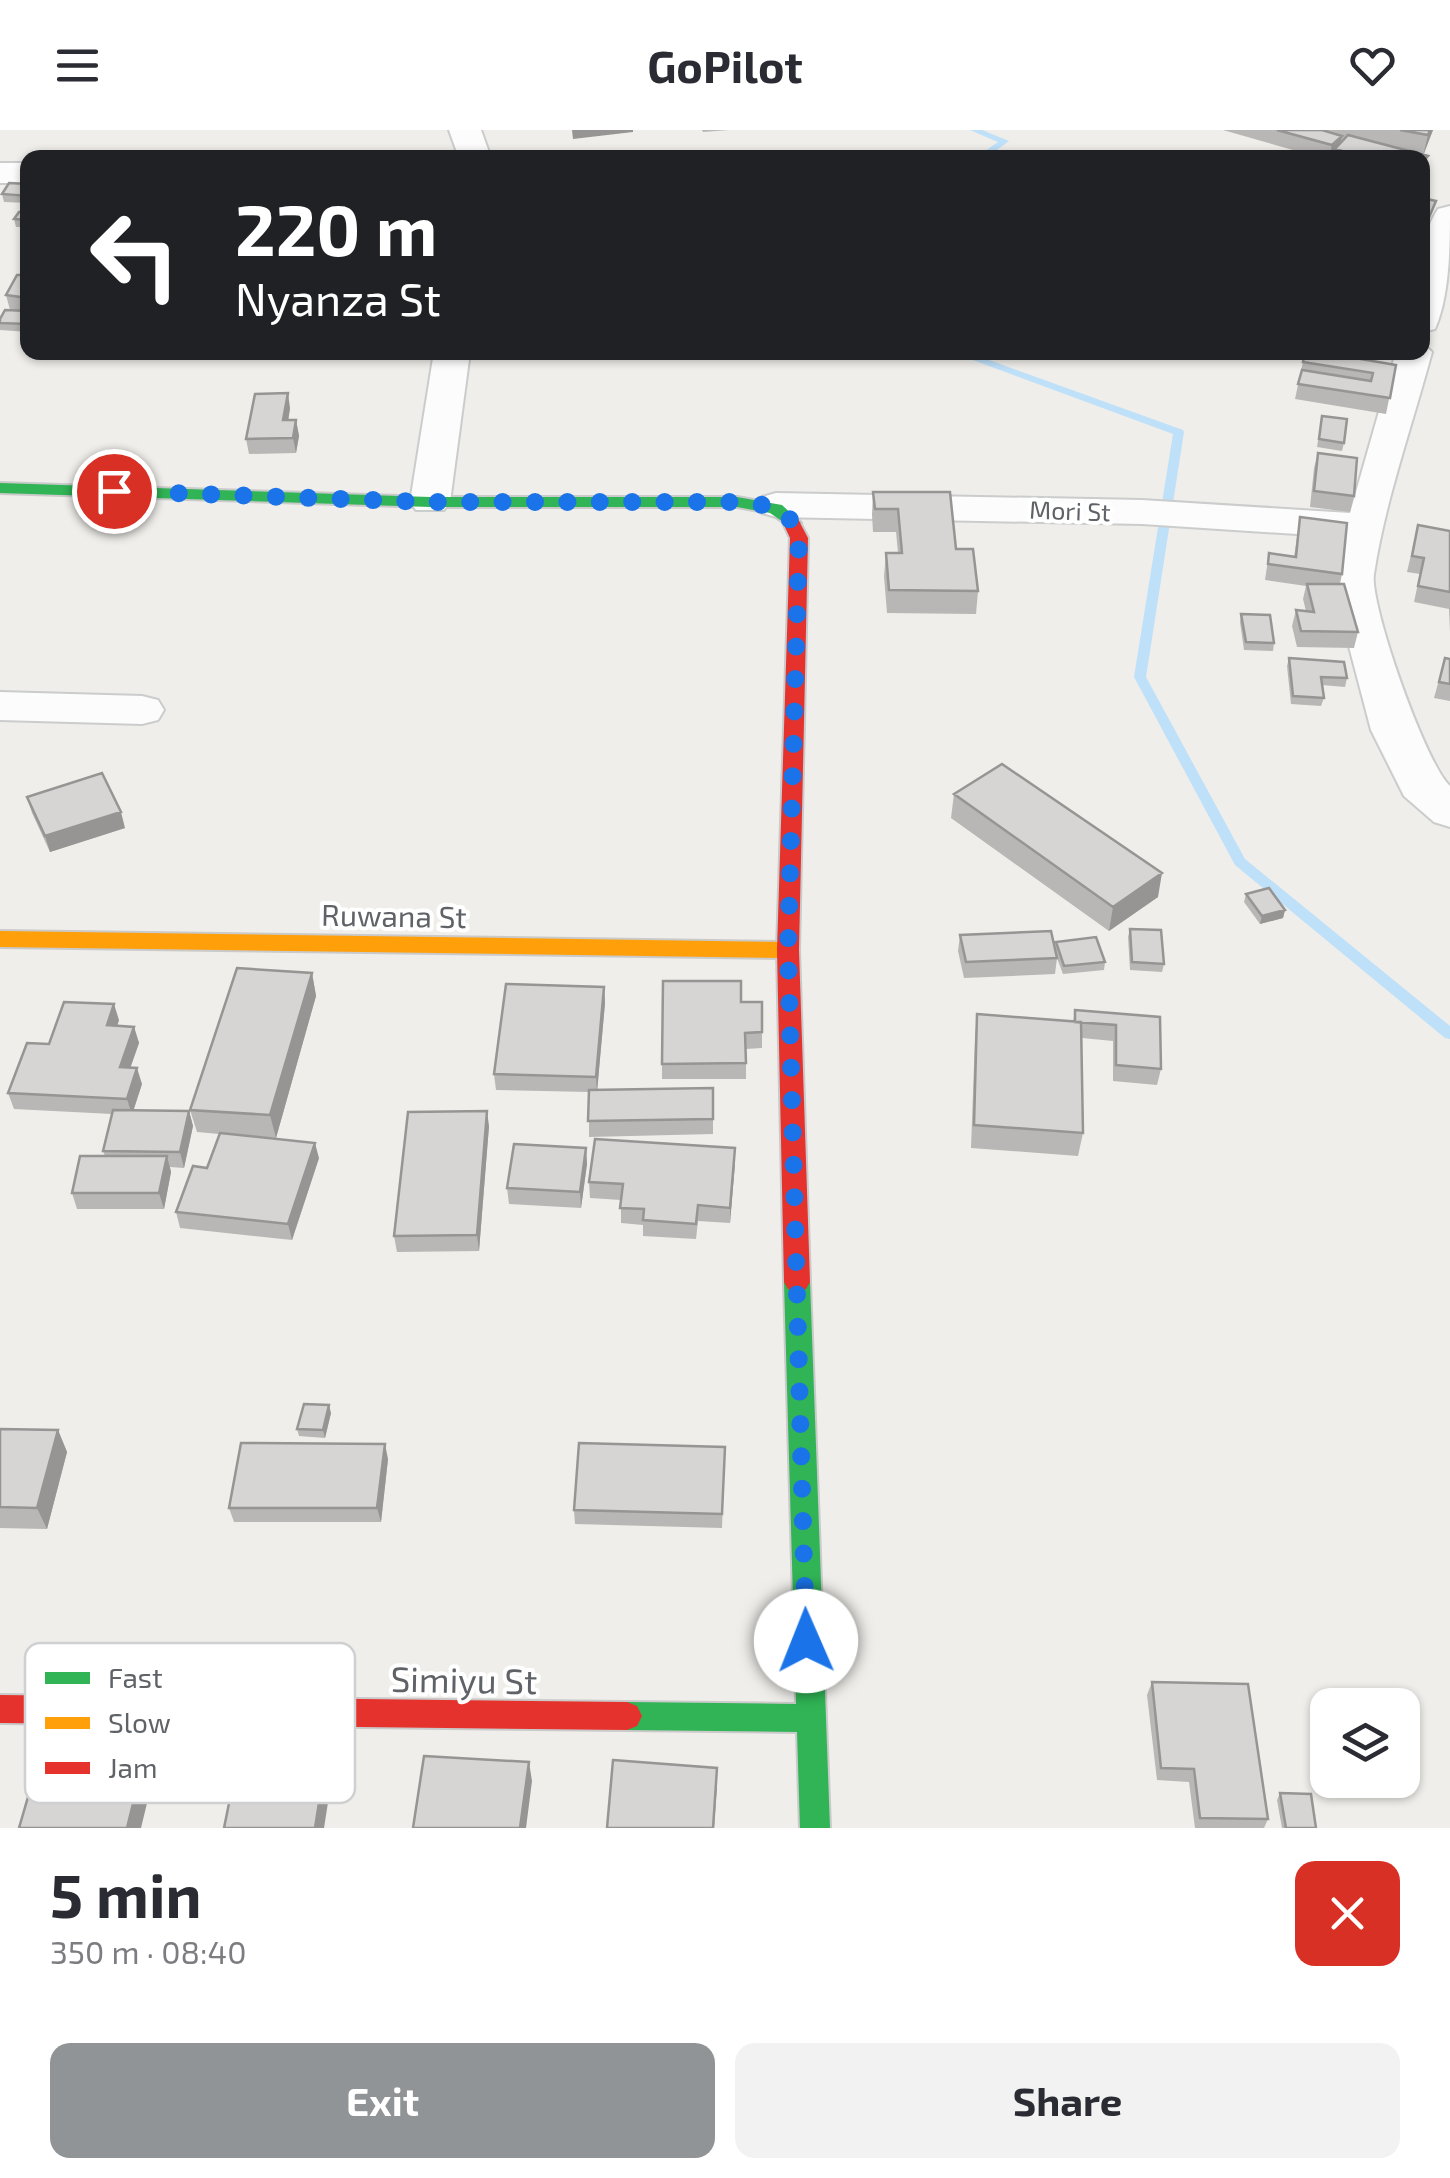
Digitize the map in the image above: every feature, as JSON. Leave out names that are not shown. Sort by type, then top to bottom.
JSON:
[{"type":"street","points":[[1430,292],[1450,216]]},
{"type":"street","points":[[430,502],[451,360]]},
{"type":"street","points":[[1411,366],[1352,578],[1393,730],[1420,785],[1450,811]]},
{"type":"street","points":[[0,488],[430,502],[776,506],[794,520],[799,538],[788,950],[808,1718],[815,1828]]},
{"type":"street","name":"Mori St","points":[[776,506],[1142,512],[1365,526]]},
{"type":"street","points":[[0,706],[142,710]]},
{"type":"street","name":"Ruwana St","points":[[0,939],[788,950]]},
{"type":"street","name":"Simiyu St","points":[[0,1709],[25,1709]]},
{"type":"street","name":"Simiyu St","points":[[355,1713],[808,1718]]},
{"type":"building","points":[[1277,130],[1322,130],[1342,136],[1332,145]]},
{"type":"building","points":[[1400,130],[1430,130],[1428,135]]},
{"type":"building","points":[[1348,135],[1405,150],[1339,150],[1335,149]]},
{"type":"building","points":[[9,183],[20,184],[20,195],[2,194]]},
{"type":"building","points":[[17,275],[20,275],[20,297],[6,295]]},
{"type":"building","points":[[5,310],[20,311],[20,324],[0,323]]},
{"type":"building","points":[[1367,360],[1396,365],[1390,398],[1298,384],[1302,370],[1371,381],[1373,373],[1303,362]]},
{"type":"building","points":[[288,393],[283,420],[296,420],[293,438],[246,439],[255,394]]},
{"type":"building","points":[[1322,416],[1347,419],[1344,443],[1319,439]]},
{"type":"building","points":[[1318,453],[1357,458],[1354,496],[1314,491]]},
{"type":"building","points":[[873,492],[950,492],[956,549],[973,549],[978,591],[889,590],[886,553],[902,553],[898,509],[875,509]]},
{"type":"building","points":[[1300,517],[1347,523],[1342,574],[1268,564],[1269,553],[1296,557]]},
{"type":"building","points":[[1418,525],[1450,531],[1450,592],[1418,586],[1424,558],[1412,556]]},
{"type":"building","points":[[1307,584],[1344,584],[1358,632],[1301,631],[1296,610],[1314,612]]},
{"type":"building","points":[[1241,614],[1270,615],[1274,643],[1246,642]]},
{"type":"building","points":[[1289,658],[1344,662],[1347,678],[1321,677],[1324,698],[1293,696]]},
{"type":"building","points":[[1445,658],[1450,659],[1450,684],[1439,682]]},
{"type":"building","points":[[1002,764],[1162,873],[1113,907],[954,794]]},
{"type":"building","points":[[102,773],[121,812],[45,836],[27,797]]},
{"type":"building","points":[[1269,888],[1285,910],[1262,916],[1246,894]]},
{"type":"building","points":[[1130,929],[1161,930],[1164,964],[1132,962]]},
{"type":"building","points":[[1051,931],[1057,958],[966,962],[960,935]]},
{"type":"building","points":[[1096,937],[1105,962],[1064,966],[1056,942]]},
{"type":"building","points":[[237,968],[312,973],[270,1115],[190,1110]]},
{"type":"building","points":[[663,981],[741,981],[741,1002],[762,1002],[762,1032],[745,1033],[746,1063],[662,1064]]},
{"type":"building","points":[[506,984],[604,987],[596,1077],[494,1074]]},
{"type":"building","points":[[64,1002],[114,1004],[107,1025],[134,1027],[120,1067],[137,1068],[127,1099],[8,1093],[27,1043],[49,1044]]},
{"type":"building","points":[[1075,1010],[1160,1017],[1161,1069],[1116,1065],[1116,1025],[1075,1022]]},
{"type":"building","points":[[977,1014],[1081,1022],[1083,1133],[974,1125]]},
{"type":"building","points":[[713,1088],[713,1119],[588,1121],[589,1090]]},
{"type":"building","points":[[113,1110],[189,1111],[180,1152],[103,1151]]},
{"type":"building","points":[[487,1111],[477,1235],[394,1236],[408,1112]]},
{"type":"building","points":[[220,1133],[315,1143],[288,1224],[176,1212],[193,1166],[207,1168]]},
{"type":"building","points":[[595,1139],[735,1148],[730,1208],[698,1205],[696,1224],[643,1220],[644,1209],[620,1208],[623,1184],[589,1182]]},
{"type":"building","points":[[514,1144],[586,1148],[580,1192],[507,1188]]},
{"type":"building","points":[[80,1156],[167,1156],[159,1193],[72,1193]]},
{"type":"building","points":[[304,1404],[329,1405],[323,1430],[297,1429]]},
{"type":"building","points":[[0,1429],[58,1430],[37,1508],[0,1507]]},
{"type":"building","points":[[241,1443],[385,1444],[377,1508],[229,1508]]},
{"type":"building","points":[[579,1443],[725,1447],[722,1514],[574,1510]]},
{"type":"building","points":[[1152,1682],[1248,1684],[1268,1819],[1200,1818],[1194,1769],[1161,1768]]},
{"type":"building","points":[[424,1756],[529,1762],[520,1828],[413,1828]]},
{"type":"building","points":[[613,1760],[717,1768],[713,1828],[607,1828]]},
{"type":"building","points":[[1280,1793],[1310,1794],[1316,1828],[1286,1828]]},
{"type":"building","points":[[26,1803],[133,1803],[127,1828],[19,1828]]},
{"type":"building","points":[[229,1803],[319,1803],[315,1828],[224,1828]]},
{"type":"waterway","points":[[974,130],[1005,141],[991,150]]},
{"type":"waterway","points":[[978,360],[1179,432],[1140,677],[1240,862],[1450,1034]]},
{"type":"traffic: fast","points":[[0,488],[430,502],[737,502],[776,509],[792,523]]},
{"type":"traffic: fast","points":[[797,1282],[815,1828]]},
{"type":"traffic: fast","points":[[627,1716],[808,1718]]},
{"type":"traffic: slow","points":[[0,939],[788,950]]},
{"type":"traffic: jam","points":[[792,523],[799,538],[788,950],[797,1282]]},
{"type":"traffic: jam","points":[[0,1709],[25,1709]]},
{"type":"traffic: jam","points":[[355,1713],[627,1716]]},
{"type":"route","points":[[114,491],[430,502],[737,502],[776,506],[794,520],[799,538],[788,950],[806,1641]]}]
